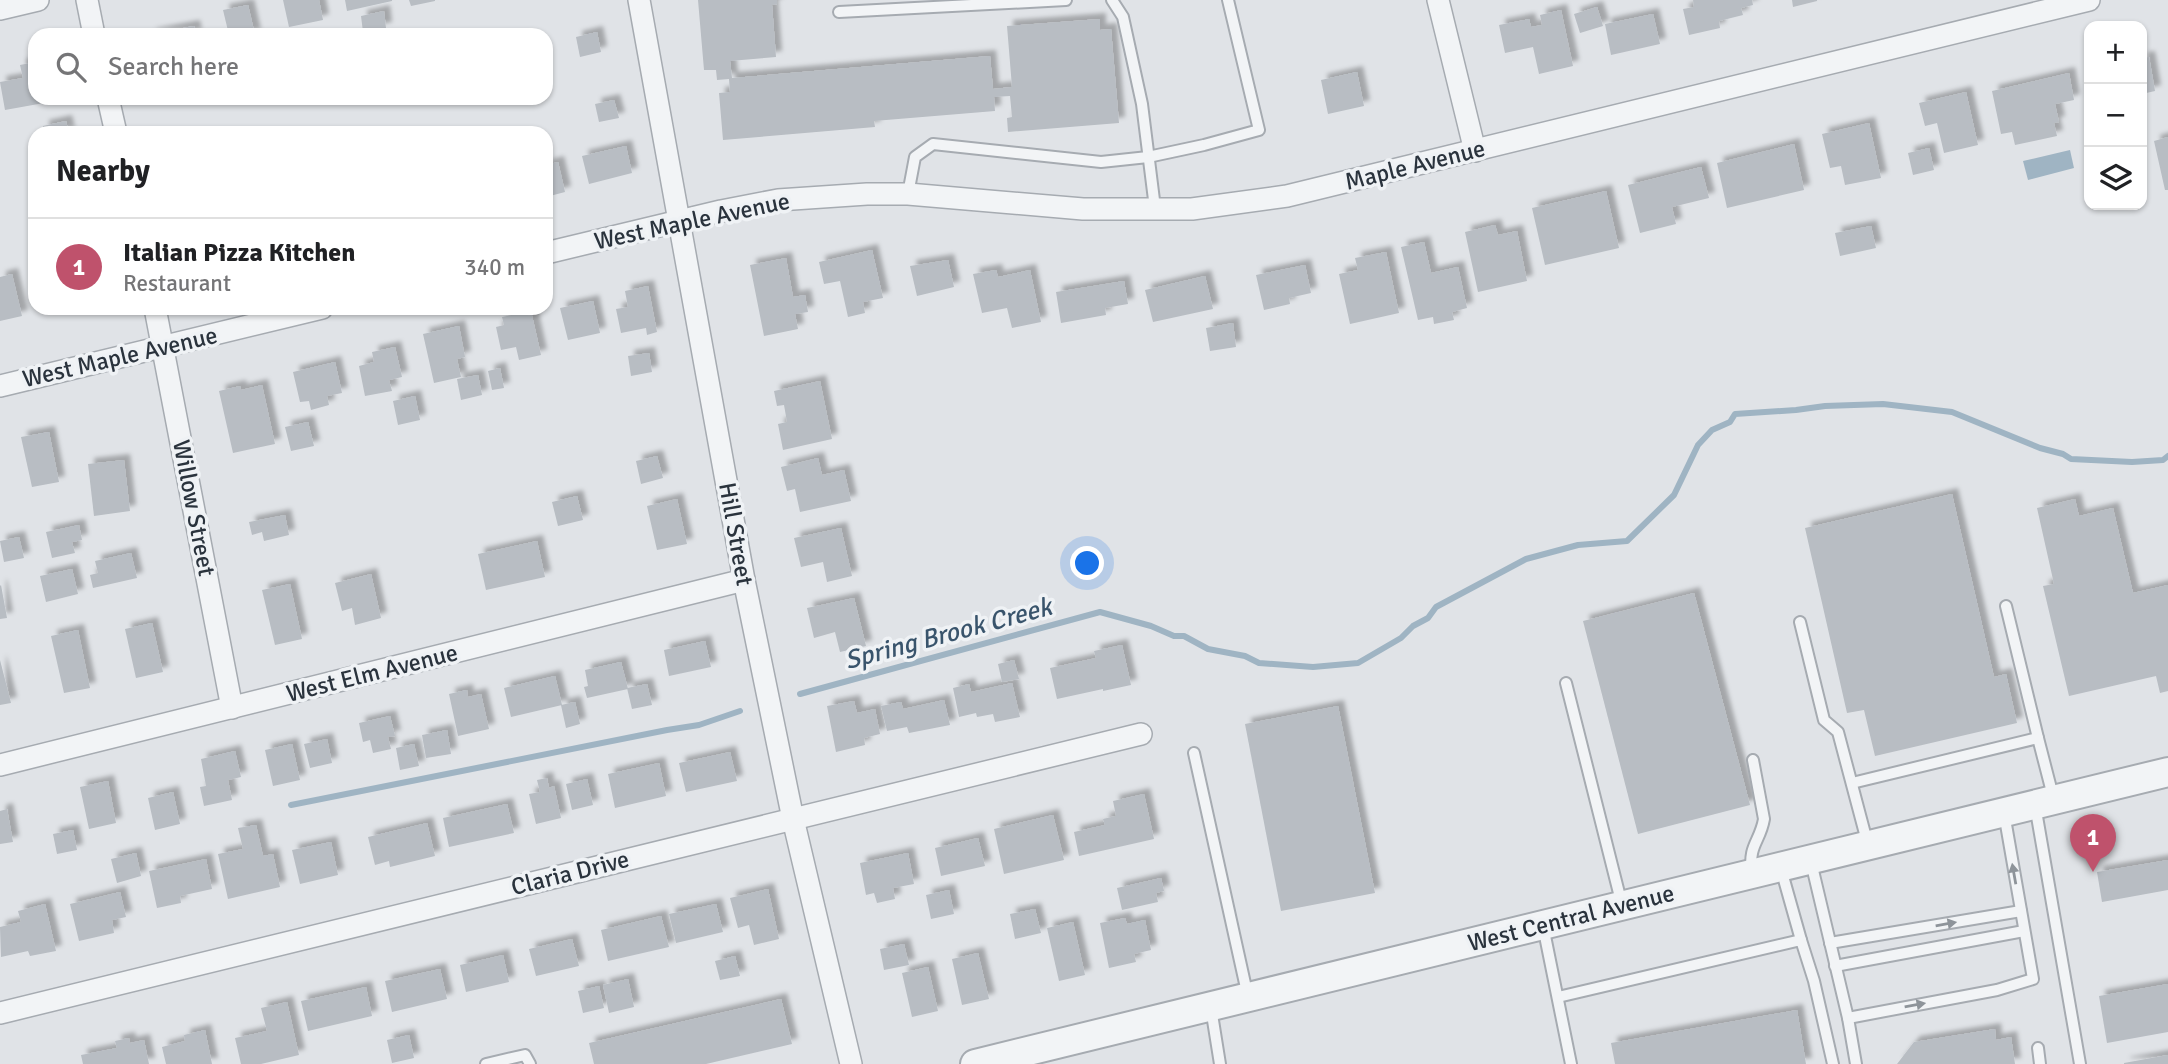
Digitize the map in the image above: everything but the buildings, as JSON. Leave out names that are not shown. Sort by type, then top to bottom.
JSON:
[{"type":"street","points":[[0,9],[38,0]]},
{"type":"street","points":[[87,0],[93,28]]},
{"type":"street","name":"Hill Street","points":[[639,0],[744,580],[793,819],[851,1064]]},
{"type":"street","points":[[1438,0],[1475,150]]},
{"type":"street","name":"Maple Avenue","points":[[965,199],[1083,209],[1192,209],[1287,196],[2089,0]]},
{"type":"street","points":[[110,105],[114,126]]},
{"type":"street","name":"West Maple Avenue","points":[[553,251],[680,220],[778,200],[867,194],[965,199]]},
{"type":"street","name":"Willow Street","points":[[157,315],[232,708]]},
{"type":"street","name":"West Maple Avenue","points":[[0,386],[294,315]]},
{"type":"street","name":"West Elm Avenue","points":[[0,765],[744,580]]},
{"type":"street","name":"Claria Drive","points":[[0,1013],[1140,734]]},
{"type":"street","name":"West Central Avenue","points":[[975,1064],[1054,1049],[1211,1006],[2168,772]]},
{"type":"lane","points":[[839,12],[1066,0]]},
{"type":"lane","points":[[1112,0],[1123,17],[1142,104],[1155,208]]},
{"type":"lane","points":[[908,194],[915,157],[933,144],[1101,162],[1148,157],[1259,130],[1228,0]]},
{"type":"lane","points":[[2006,606],[2038,738],[2044,802],[2080,1064]]},
{"type":"lane","points":[[1800,622],[1824,720],[1838,732],[1868,845]]},
{"type":"lane","points":[[1566,683],[1622,905]]},
{"type":"lane","points":[[1852,783],[2038,738]]},
{"type":"lane","points":[[1194,753],[1248,997]]},
{"type":"lane","points":[[1752,873],[1749,856],[1763,828],[1764,819],[1753,760]]},
{"type":"lane","points":[[1847,1018],[1997,990],[2032,979],[2004,812]]},
{"type":"lane","points":[[1810,859],[1856,1064]]},
{"type":"lane","points":[[1780,867],[1814,981],[1832,1064]]},
{"type":"lane","points":[[1830,943],[2021,911]]},
{"type":"lane","points":[[1543,925],[1571,1064]]},
{"type":"lane","points":[[1835,966],[2024,931]]},
{"type":"lane","points":[[1558,997],[1801,940]]},
{"type":"lane","points":[[1211,1006],[1220,1064]]},
{"type":"lane","points":[[2038,1048],[2040,1064]]},
{"type":"lane","points":[[486,1064],[525,1055],[530,1064]]},
{"type":"water","points":[[2070,150],[2074,168],[2028,180],[2023,161]]},
{"type":"waterway","name":"Spring Brook Creek","points":[[800,694],[1100,612],[1151,626],[1174,636],[1184,636],[1208,649],[1245,656],[1259,663],[1313,667],[1358,663],[1401,638],[1413,626],[1428,618],[1436,607],[1526,559],[1578,545],[1627,541],[1674,495],[1698,445],[1712,430],[1730,422],[1735,414],[1883,404],[1952,412],[2071,459],[2132,462],[2163,460],[2168,456]]},
{"type":"waterway","name":"Spring Brook Creek","points":[[291,805],[699,725],[740,711]]},
{"type":"place","name":"Italian Pizza Kitchen","points":[[2093,872]]}]
